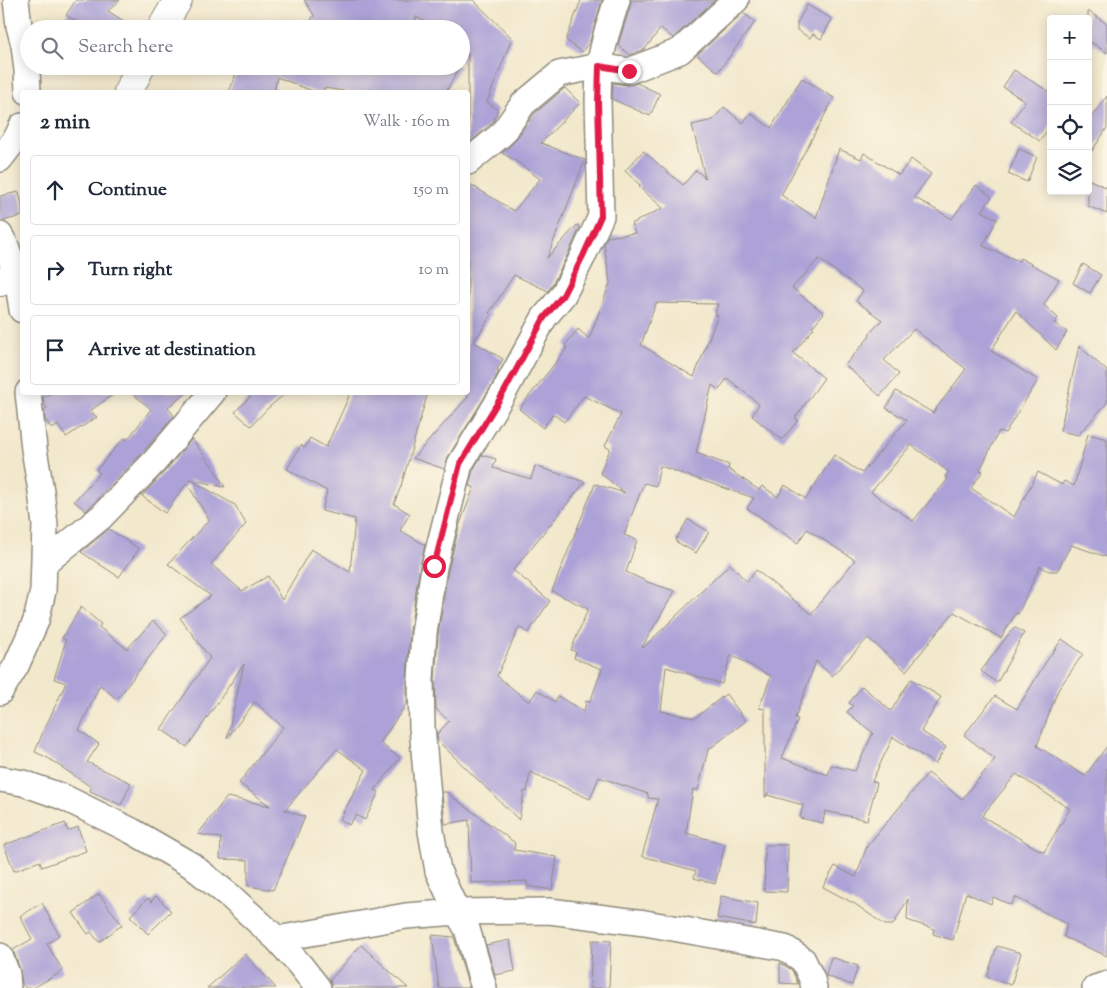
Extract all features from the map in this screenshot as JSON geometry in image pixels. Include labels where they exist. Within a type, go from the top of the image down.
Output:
[{"type":"street","points":[[16,0],[20,33]]},
{"type":"street","points":[[166,20],[178,0]]},
{"type":"street","points":[[484,988],[467,929],[456,912],[438,871],[431,831],[420,679],[424,633],[434,566],[460,464],[504,392],[544,318],[563,295],[601,216],[599,66],[617,0]]},
{"type":"street","points":[[470,160],[502,134],[523,104],[559,74],[599,66],[629,71],[680,51],[736,0]]},
{"type":"street","points":[[27,75],[28,90]]},
{"type":"street","points":[[129,90],[136,75]]},
{"type":"street","points":[[0,159],[20,130]]},
{"type":"street","points":[[0,235],[6,246],[20,302]]},
{"type":"street","points":[[0,692],[16,666],[36,621],[43,591],[45,525],[28,395]]},
{"type":"street","points":[[45,563],[101,516],[155,460],[210,395]]},
{"type":"street","points":[[0,779],[23,783],[63,798],[132,831],[190,866],[237,902],[277,939],[298,976],[318,988]]},
{"type":"street","points":[[277,939],[406,916],[456,912],[549,911],[645,923],[785,948],[804,960],[814,988]]},
{"type":"street","points":[[0,956],[8,974],[8,988]]},
{"type":"street","points":[[1095,988],[1107,984]]},
{"type":"building","points":[[76,0],[120,0],[108,11],[122,20],[74,20],[66,15]]},
{"type":"building","points":[[304,0],[473,0],[512,38],[487,102],[498,110],[493,122],[470,142],[470,90],[468,90],[468,75],[470,75],[470,20],[422,20],[416,17],[416,20],[311,20],[314,15]]},
{"type":"building","points":[[581,0],[602,0],[590,41],[582,52],[566,40]]},
{"type":"building","points":[[631,0],[715,0],[673,38],[661,28],[645,49],[630,55],[618,45]]},
{"type":"building","points":[[807,5],[832,19],[821,39],[813,34],[810,38],[797,30],[797,23]]},
{"type":"building","points":[[1088,11],[1107,24],[1107,53],[1092,43],[1092,15],[1088,15]]},
{"type":"building","points":[[743,13],[755,22],[718,72],[697,55]]},
{"type":"building","points":[[1014,70],[1047,91],[1047,131],[1040,141],[1011,122],[1025,101],[1003,87]]},
{"type":"building","points":[[236,75],[455,75],[447,90],[338,90],[324,88],[323,90],[310,90],[277,77],[274,90],[230,90]]},
{"type":"building","points":[[802,78],[834,98],[781,195],[816,218],[839,149],[861,159],[864,153],[899,175],[911,159],[931,174],[914,197],[952,219],[976,185],[992,197],[982,211],[997,219],[983,246],[1019,261],[1020,258],[1059,279],[1044,305],[1058,318],[1054,323],[1067,332],[1056,350],[1016,311],[991,351],[1038,380],[1005,433],[999,431],[980,470],[983,471],[971,488],[1014,517],[1038,472],[1062,485],[1064,481],[1074,486],[1088,434],[1107,439],[1107,557],[1071,545],[1057,571],[1049,571],[1040,566],[1018,614],[1016,613],[1001,638],[954,612],[906,671],[868,638],[832,676],[816,661],[795,718],[798,719],[782,758],[828,775],[831,765],[855,771],[873,733],[847,712],[853,706],[849,703],[862,686],[891,711],[911,679],[941,697],[921,731],[946,747],[935,764],[893,737],[872,781],[877,783],[867,820],[825,811],[823,823],[800,818],[803,805],[767,795],[768,792],[765,797],[765,709],[759,708],[771,676],[731,655],[722,684],[666,667],[661,711],[695,718],[726,694],[746,721],[708,750],[698,790],[693,789],[686,833],[725,844],[715,884],[694,878],[696,871],[642,856],[658,799],[648,798],[648,794],[599,777],[590,799],[530,772],[527,792],[524,791],[519,820],[438,741],[437,734],[449,721],[436,709],[435,679],[438,635],[448,570],[460,524],[474,487],[469,486],[473,470],[482,455],[496,459],[493,468],[531,479],[535,466],[585,482],[513,570],[550,601],[528,633],[519,627],[497,676],[529,702],[537,690],[555,702],[558,696],[584,712],[586,701],[590,702],[602,669],[574,658],[576,652],[571,650],[588,609],[552,591],[595,484],[625,493],[600,473],[610,449],[605,446],[621,414],[584,396],[564,422],[553,414],[543,428],[519,409],[567,348],[565,345],[578,329],[589,339],[610,283],[604,243],[607,237],[635,233],[631,224],[663,208],[639,187],[641,186],[625,171],[643,151],[683,185],[696,170],[705,178],[692,125],[713,120],[724,107],[743,123],[750,113],[771,128]],"holes":[[[819,259],[863,291],[856,301],[882,320],[845,365],[880,396],[899,374],[884,360],[914,329],[966,369],[933,413],[896,391],[886,408],[907,420],[862,473],[834,455],[806,499],[785,485],[778,497],[762,486],[759,490],[728,469],[729,465],[696,453],[712,385],[719,390],[727,378],[759,404],[752,416],[782,440],[798,420],[795,418],[824,378],[793,353],[824,313],[792,288]],[[656,303],[718,304],[715,314],[718,315],[694,377],[641,345]],[[911,445],[949,472],[945,477],[948,479],[913,521],[871,492]],[[660,466],[754,498],[747,508],[798,543],[807,529],[855,560],[811,614],[756,570],[747,582],[730,564],[643,648],[675,591],[650,583],[626,572],[637,540],[624,535],[644,483],[656,486]]]},
{"type":"building","points":[[613,83],[627,85],[637,83],[660,94],[650,116],[612,99]]},
{"type":"building","points":[[565,88],[580,103],[541,143],[585,160],[547,258],[577,225],[580,227],[548,291],[514,275],[489,313],[491,315],[474,342],[503,359],[492,385],[448,457],[444,469],[413,458],[470,395],[470,184],[514,211],[540,179],[502,153],[514,142],[534,114]]},
{"type":"building","points":[[1107,96],[1107,128],[1092,151],[1092,150],[1092,116]]},
{"type":"building","points":[[1019,149],[1037,157],[1027,182],[1008,174]]},
{"type":"building","points":[[1092,181],[1107,188],[1107,214],[1088,206],[1088,195],[1092,195]]},
{"type":"building","points":[[19,192],[20,217],[0,221],[0,196]]},
{"type":"building","points":[[1083,264],[1101,275],[1090,293],[1073,283]]},
{"type":"building","points":[[1079,346],[1107,371],[1107,403],[1078,435],[1060,431]]},
{"type":"building","points":[[48,395],[112,395],[90,411],[97,417],[66,437],[58,425],[52,429],[45,419],[44,411],[47,409],[43,398]]},
{"type":"building","points":[[135,395],[184,395],[168,407],[174,416],[144,451],[86,511],[74,501],[100,473],[96,470],[124,438],[127,440],[151,409]]},
{"type":"building","points":[[252,395],[283,395],[251,426],[235,412]]},
{"type":"building","points":[[350,395],[427,395],[394,504],[410,514],[400,530],[425,545],[410,631],[407,703],[380,743],[400,758],[375,790],[379,792],[365,820],[356,815],[349,825],[340,819],[366,770],[337,749],[285,810],[305,817],[273,890],[248,886],[248,860],[220,859],[221,838],[198,834],[227,797],[270,806],[239,783],[283,727],[255,702],[227,738],[244,664],[187,747],[161,729],[210,658],[180,618],[211,596],[168,564],[209,520],[187,483],[165,513],[142,496],[192,439],[225,487],[189,479],[235,505],[246,524],[211,564],[242,591],[268,576],[282,600],[311,549],[350,572],[355,519],[322,511],[327,491],[287,469],[301,445],[305,448],[310,438],[326,447]]},
{"type":"building","points":[[688,519],[709,532],[696,553],[675,541]]},
{"type":"building","points":[[109,529],[139,549],[119,577],[81,552]]},
{"type":"building","points":[[81,607],[101,624],[99,627],[127,649],[153,621],[167,634],[117,699],[100,685],[79,730],[99,744],[87,762],[131,783],[121,805],[90,791],[91,787],[48,758],[35,752],[66,683],[54,679],[66,640],[62,638]]},
{"type":"building","points":[[1014,627],[1024,633],[997,683],[981,671]]},
{"type":"building","points":[[1062,639],[1083,654],[1058,690],[1037,746],[1085,776],[1107,746],[1107,956],[1064,937],[1067,924],[1015,897],[1011,905],[993,897],[991,904],[966,893],[953,940],[933,934],[934,929],[907,920],[908,899],[893,925],[885,925],[855,904],[823,887],[835,866],[856,877],[867,846],[928,773],[962,799],[995,759],[964,735],[995,696],[1017,709]],"holes":[[[1016,774],[1070,809],[1044,852],[982,816]]]},
{"type":"building","points":[[442,792],[446,792],[515,843],[514,850],[557,857],[552,890],[527,886],[527,881],[471,883],[469,820],[445,824]]},
{"type":"building","points":[[65,823],[68,831],[78,827],[86,851],[42,867],[40,861],[14,871],[4,845]]},
{"type":"building","points":[[765,845],[788,845],[787,892],[764,891]]},
{"type":"building","points":[[99,894],[122,925],[99,942],[91,932],[88,934],[73,913]]},
{"type":"building","points":[[156,896],[171,911],[148,934],[130,916],[148,898],[151,902]]},
{"type":"building","points":[[721,896],[758,903],[756,925],[717,918]]},
{"type":"building","points":[[42,903],[59,935],[47,944],[63,971],[33,988],[25,988],[13,950],[32,939],[20,916]]},
{"type":"building","points":[[432,935],[454,937],[469,988],[439,988]]},
{"type":"building","points":[[510,940],[515,971],[495,975],[486,945]]},
{"type":"building","points":[[592,940],[611,941],[609,988],[590,988]]},
{"type":"building","points":[[361,945],[408,988],[332,988],[330,980]]},
{"type":"building","points":[[997,946],[1021,953],[1011,985],[987,977]]},
{"type":"building","points":[[245,954],[276,988],[207,988]]},
{"type":"building","points":[[831,957],[858,966],[852,985],[826,976]]},
{"type":"building","points":[[780,963],[792,970],[798,984],[780,983]]},
{"type":"route","points":[[434,566],[460,464],[504,392],[544,318],[563,295],[601,216],[599,66],[629,71]]}]
